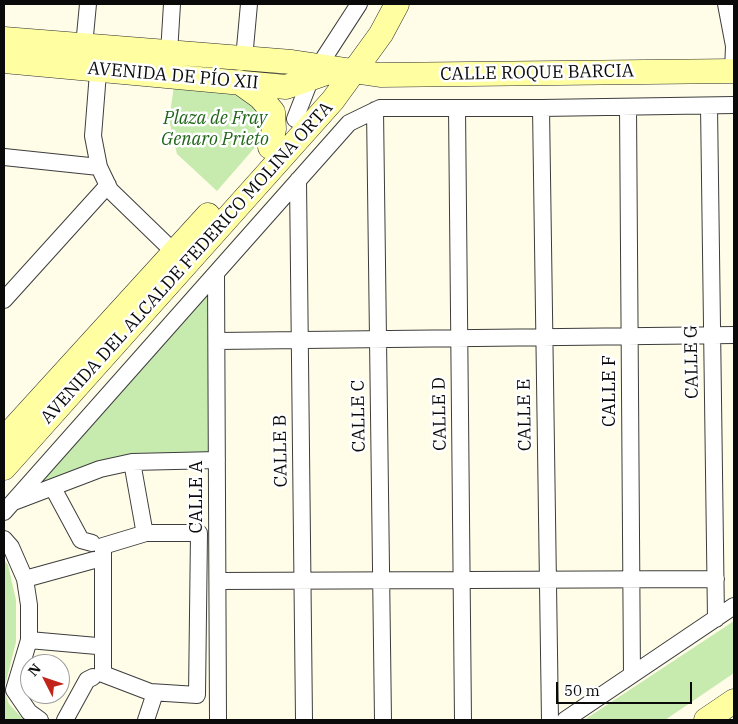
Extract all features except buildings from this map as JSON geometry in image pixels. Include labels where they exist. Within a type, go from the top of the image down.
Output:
[{"type":"main road","name":"AVENIDA DEL ALCALDE FEDERICO MOLINA ORTA","points":[[4,439],[295,119],[382,4]]},
{"type":"main road","name":"AVENIDA DEL ALCALDE FEDERICO MOLINA ORTA","points":[[4,468],[332,71],[381,34],[397,4]]},
{"type":"main road","name":"AVENIDA DE PÍO XII","points":[[4,39],[239,82],[286,87],[332,71]]},
{"type":"main road","name":"AVENIDA DE PÍO XII","points":[[4,61],[94,54],[168,52],[244,59],[332,71]]},
{"type":"main road","name":"CALLE ROQUE BARCIA","points":[[332,71],[380,74],[734,71]]},
{"type":"main road","points":[[239,82],[260,97],[273,112],[274,129],[270,147]]},
{"type":"main road","points":[[706,720],[734,701]]},
{"type":"street","points":[[88,4],[94,54],[93,136],[99,167],[108,185],[128,210],[174,252]]},
{"type":"street","points":[[168,52],[172,4]]},
{"type":"street","points":[[244,59],[249,4]]},
{"type":"street","points":[[332,71],[359,4]]},
{"type":"street","points":[[726,4],[734,46],[734,71]]},
{"type":"street","points":[[10,507],[20,492],[349,123],[380,108],[734,105]]},
{"type":"street","name":"CALLE G","points":[[709,106],[716,618]]},
{"type":"street","name":"CALLE F","points":[[628,107],[632,675]]},
{"type":"street","name":"CALLE D","points":[[457,108],[463,720]]},
{"type":"street","name":"CALLE E","points":[[541,108],[550,720]]},
{"type":"street","name":"CALLE C","points":[[375,110],[383,720]]},
{"type":"street","points":[[4,157],[99,167]]},
{"type":"street","name":"CALLE B","points":[[298,180],[304,720]]},
{"type":"street","points":[[4,300],[108,185]]},
{"type":"street","name":"CALLE A","points":[[216,273],[218,720]]},
{"type":"street","points":[[217,341],[734,335]]},
{"type":"street","points":[[10,507],[100,469],[132,462],[217,460]]},
{"type":"street","points":[[132,462],[144,529]]},
{"type":"street","points":[[53,488],[81,540],[92,543],[144,529],[200,525]]},
{"type":"street","points":[[146,533],[199,533],[199,699],[150,692],[103,674],[103,546],[146,533]]},
{"type":"street","points":[[4,539],[11,547],[25,579],[29,605],[29,640],[14,690],[29,712],[40,720]]},
{"type":"street","points":[[92,543],[98,604],[97,646],[93,677]]},
{"type":"street","points":[[25,579],[94,560]]},
{"type":"street","points":[[218,581],[716,579]]},
{"type":"street","points":[[565,720],[734,606]]},
{"type":"street","points":[[29,640],[97,646]]},
{"type":"street","points":[[66,720],[87,680],[93,677],[153,699],[199,699]]},
{"type":"street","points":[[146,720],[153,699]]},
{"type":"green space","name":"Plaza de Fray Genaro Prieto","points":[[174,86],[234,89],[260,110],[262,127],[257,145],[217,191],[177,154],[169,120]]},
{"type":"green space","points":[[211,287],[211,455],[38,488],[33,484]]},
{"type":"green space","points":[[4,560],[8,565],[16,600],[16,642],[4,690]]},
{"type":"green space","points":[[734,621],[734,673],[665,720],[584,720]]},
{"type":"green space","points":[[4,690],[9,704],[24,720],[4,720]]}]
